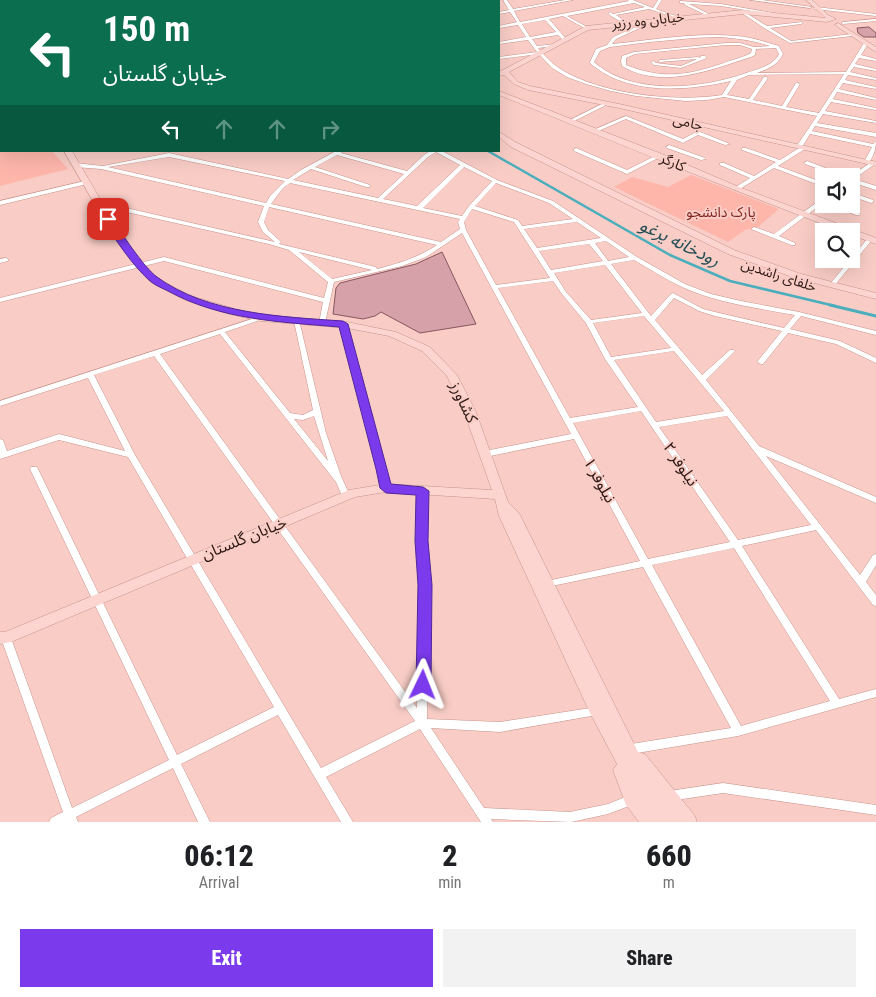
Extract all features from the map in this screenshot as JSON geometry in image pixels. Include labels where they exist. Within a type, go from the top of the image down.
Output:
[{"type":"main road","points":[[803,0],[876,50]]},
{"type":"main road","name":"خیابان وه رزیر","points":[[502,73],[586,28],[675,17],[743,12],[771,13],[802,20],[833,21]]},
{"type":"main road","name":"جامی","points":[[502,73],[516,83],[528,88],[801,147],[871,166]]},
{"type":"main road","name":"کارگر","points":[[501,95],[825,223]]},
{"type":"main road","points":[[500,135],[514,145],[731,252],[772,268],[876,296]]},
{"type":"main road","name":"خلفای راشدین","points":[[500,144],[713,251],[753,269],[790,281],[876,303]]},
{"type":"main road","name":"کشاورز","points":[[72,157],[85,183],[100,204],[116,234],[152,279],[188,298],[233,312],[261,318],[343,324],[392,334],[426,349],[452,375],[470,412],[505,516],[596,711],[614,733]]},
{"type":"main road","name":"کارگر","points":[[860,235],[873,240]]},
{"type":"main road","name":"خیابان گلستان","points":[[3,638],[353,493],[386,488],[501,500]]},
{"type":"main road","points":[[501,500],[513,513],[548,584],[614,733],[640,795],[649,822]]},
{"type":"main road","points":[[614,733],[631,749],[689,822]]},
{"type":"main road","points":[[640,795],[663,822]]},
{"type":"main road","points":[[640,795],[674,822]]},
{"type":"street","points":[[505,0],[539,53],[572,79],[595,86],[682,100],[711,100],[724,96],[783,108],[876,122]]},
{"type":"street","points":[[500,13],[570,0]]},
{"type":"street","points":[[654,9],[660,0]]},
{"type":"street","points":[[752,0],[812,5],[876,15]]},
{"type":"street","points":[[500,27],[565,16],[631,1],[675,17]]},
{"type":"street","points":[[679,1],[771,13]]},
{"type":"street","points":[[679,1],[706,14]]},
{"type":"street","points":[[692,8],[721,5]]},
{"type":"street","points":[[500,8],[512,11]]},
{"type":"street","points":[[612,15],[647,8]]},
{"type":"street","points":[[600,9],[625,23]]},
{"type":"street","points":[[743,12],[790,42],[852,35]]},
{"type":"street","points":[[565,16],[586,28]]},
{"type":"street","points":[[547,19],[565,40]]},
{"type":"street","points":[[608,46],[614,38],[654,20]]},
{"type":"street","points":[[765,27],[802,20]]},
{"type":"street","points":[[833,21],[876,20]]},
{"type":"street","points":[[500,43],[560,33]]},
{"type":"street","points":[[731,35],[749,37],[777,46],[782,54],[780,58],[763,69],[735,79],[706,86],[682,88],[655,86],[616,78],[598,70],[592,62],[598,50],[608,46],[731,35]]},
{"type":"street","points":[[754,48],[753,54],[749,56],[690,76],[671,77],[645,74],[624,66],[624,57],[634,53],[732,44],[754,48],[777,46]]},
{"type":"street","points":[[736,189],[801,147],[866,44]]},
{"type":"street","points":[[535,47],[554,45]]},
{"type":"street","points":[[500,58],[539,53]]},
{"type":"street","points":[[858,56],[876,60]]},
{"type":"street","points":[[681,67],[705,58],[653,62],[654,64],[681,67],[700,73]]},
{"type":"street","points":[[853,64],[876,66]]},
{"type":"street","points":[[853,64],[876,70]]},
{"type":"street","points":[[748,74],[847,73],[876,79]]},
{"type":"street","points":[[750,101],[766,78]]},
{"type":"street","points":[[724,96],[735,79]]},
{"type":"street","points":[[842,81],[876,88]]},
{"type":"street","points":[[783,108],[798,84]]},
{"type":"street","points":[[836,90],[876,99]]},
{"type":"street","points":[[830,100],[876,109]]},
{"type":"street","points":[[570,121],[608,104]]},
{"type":"street","points":[[594,131],[626,117],[682,140]]},
{"type":"street","points":[[814,124],[876,135]]},
{"type":"street","points":[[809,132],[875,144],[871,166],[860,173]]},
{"type":"street","points":[[576,150],[627,172],[657,156],[669,147],[698,133],[727,144]]},
{"type":"street","points":[[669,147],[703,159]]},
{"type":"street","points":[[744,149],[780,162]]},
{"type":"street","points":[[331,281],[291,249],[274,240],[265,231],[261,222],[267,204],[285,182],[339,152],[408,172]]},
{"type":"street","points":[[379,200],[408,172],[433,152]]},
{"type":"street","points":[[440,152],[495,181],[551,202],[635,258],[683,285],[709,295],[741,303],[798,314],[876,333]]},
{"type":"street","points":[[101,167],[169,155],[462,223]]},
{"type":"street","points":[[72,157],[101,167],[442,244]]},
{"type":"street","points":[[722,164],[755,178]]},
{"type":"street","points":[[807,164],[819,168]]},
{"type":"street","points":[[420,208],[463,165]]},
{"type":"street","points":[[773,166],[815,182]]},
{"type":"street","points":[[311,167],[368,186]]},
{"type":"street","points":[[331,281],[424,256],[442,244],[462,223],[471,207],[495,181]]},
{"type":"street","points":[[285,182],[420,208],[462,223]]},
{"type":"street","points":[[860,182],[876,188]]},
{"type":"street","points":[[0,203],[85,183]]},
{"type":"street","points":[[860,197],[871,201]]},
{"type":"street","points":[[100,204],[271,242],[291,249],[379,269]]},
{"type":"street","points":[[774,237],[815,206]]},
{"type":"street","points":[[471,207],[516,222],[520,228],[578,220]]},
{"type":"street","name":"نیلوفر ۱","points":[[462,223],[494,287],[738,730]]},
{"type":"street","name":"نیلوفر ۲","points":[[520,228],[564,293],[589,322],[610,359],[736,544],[837,704]]},
{"type":"street","points":[[754,229],[793,244]]},
{"type":"street","points":[[535,250],[608,239]]},
{"type":"street","points":[[832,285],[873,240]]},
{"type":"street","points":[[591,242],[729,413],[876,602]]},
{"type":"street","points":[[494,287],[635,258]]},
{"type":"street","points":[[0,300],[164,259],[327,301]]},
{"type":"street","points":[[322,323],[331,281]]},
{"type":"street","points":[[589,322],[649,316],[673,295],[717,316],[838,342],[876,361]]},
{"type":"street","points":[[761,362],[798,314]]},
{"type":"street","points":[[0,404],[261,318]]},
{"type":"street","points":[[297,321],[318,410],[338,480],[346,496]]},
{"type":"street","points":[[343,324],[386,488]]},
{"type":"street","points":[[221,331],[338,480]]},
{"type":"street","points":[[610,359],[676,349]]},
{"type":"street","points":[[702,379],[732,351]]},
{"type":"street","points":[[156,353],[422,723],[484,818],[570,817],[608,809],[640,795]]},
{"type":"street","points":[[90,375],[131,454],[347,822]]},
{"type":"street","points":[[568,421],[643,408]]},
{"type":"street","points":[[286,415],[304,418],[312,416],[318,410]]},
{"type":"street","points":[[655,425],[729,413]]},
{"type":"street","points":[[485,454],[576,436]]},
{"type":"street","points":[[0,442],[2,455],[59,437],[131,454]]},
{"type":"street","points":[[755,447],[876,500]]},
{"type":"street","points":[[34,469],[204,822]]},
{"type":"street","points":[[422,723],[425,585],[421,541],[423,491]]},
{"type":"street","points":[[548,584],[817,527]]},
{"type":"street","points":[[861,582],[876,557]]},
{"type":"street","points":[[3,638],[71,818]]},
{"type":"street","points":[[631,749],[738,730],[876,693]]},
{"type":"street","points":[[55,822],[71,818],[175,762],[280,709]]},
{"type":"street","points":[[319,775],[422,723],[500,726],[596,711]]},
{"type":"street","points":[[667,796],[723,788],[876,810]]},
{"type":"green space","points":[[0,152],[53,152],[68,169],[0,186]]},
{"type":"green space","name":"پارک دانشجو","points":[[691,175],[779,209],[758,227],[745,230],[728,242],[614,187],[632,177],[668,187]]},
{"type":"building","points":[[869,27],[876,33],[876,37],[864,37],[858,33],[857,28]]},
{"type":"building","points":[[442,252],[476,324],[420,333],[381,312],[375,316],[363,319],[333,314],[336,288],[340,283],[416,264]]},
{"type":"waterway","name":"رودخانه یرغو","points":[[490,152],[670,255],[730,281],[835,306]]},
{"type":"waterway","name":"رودخانه یرغو","points":[[830,305],[876,316]]},
{"type":"route","points":[[108,219],[116,234],[152,279],[188,298],[233,312],[261,318],[343,324],[386,488],[423,491],[421,541],[425,585],[425,647],[423,685]]}]
